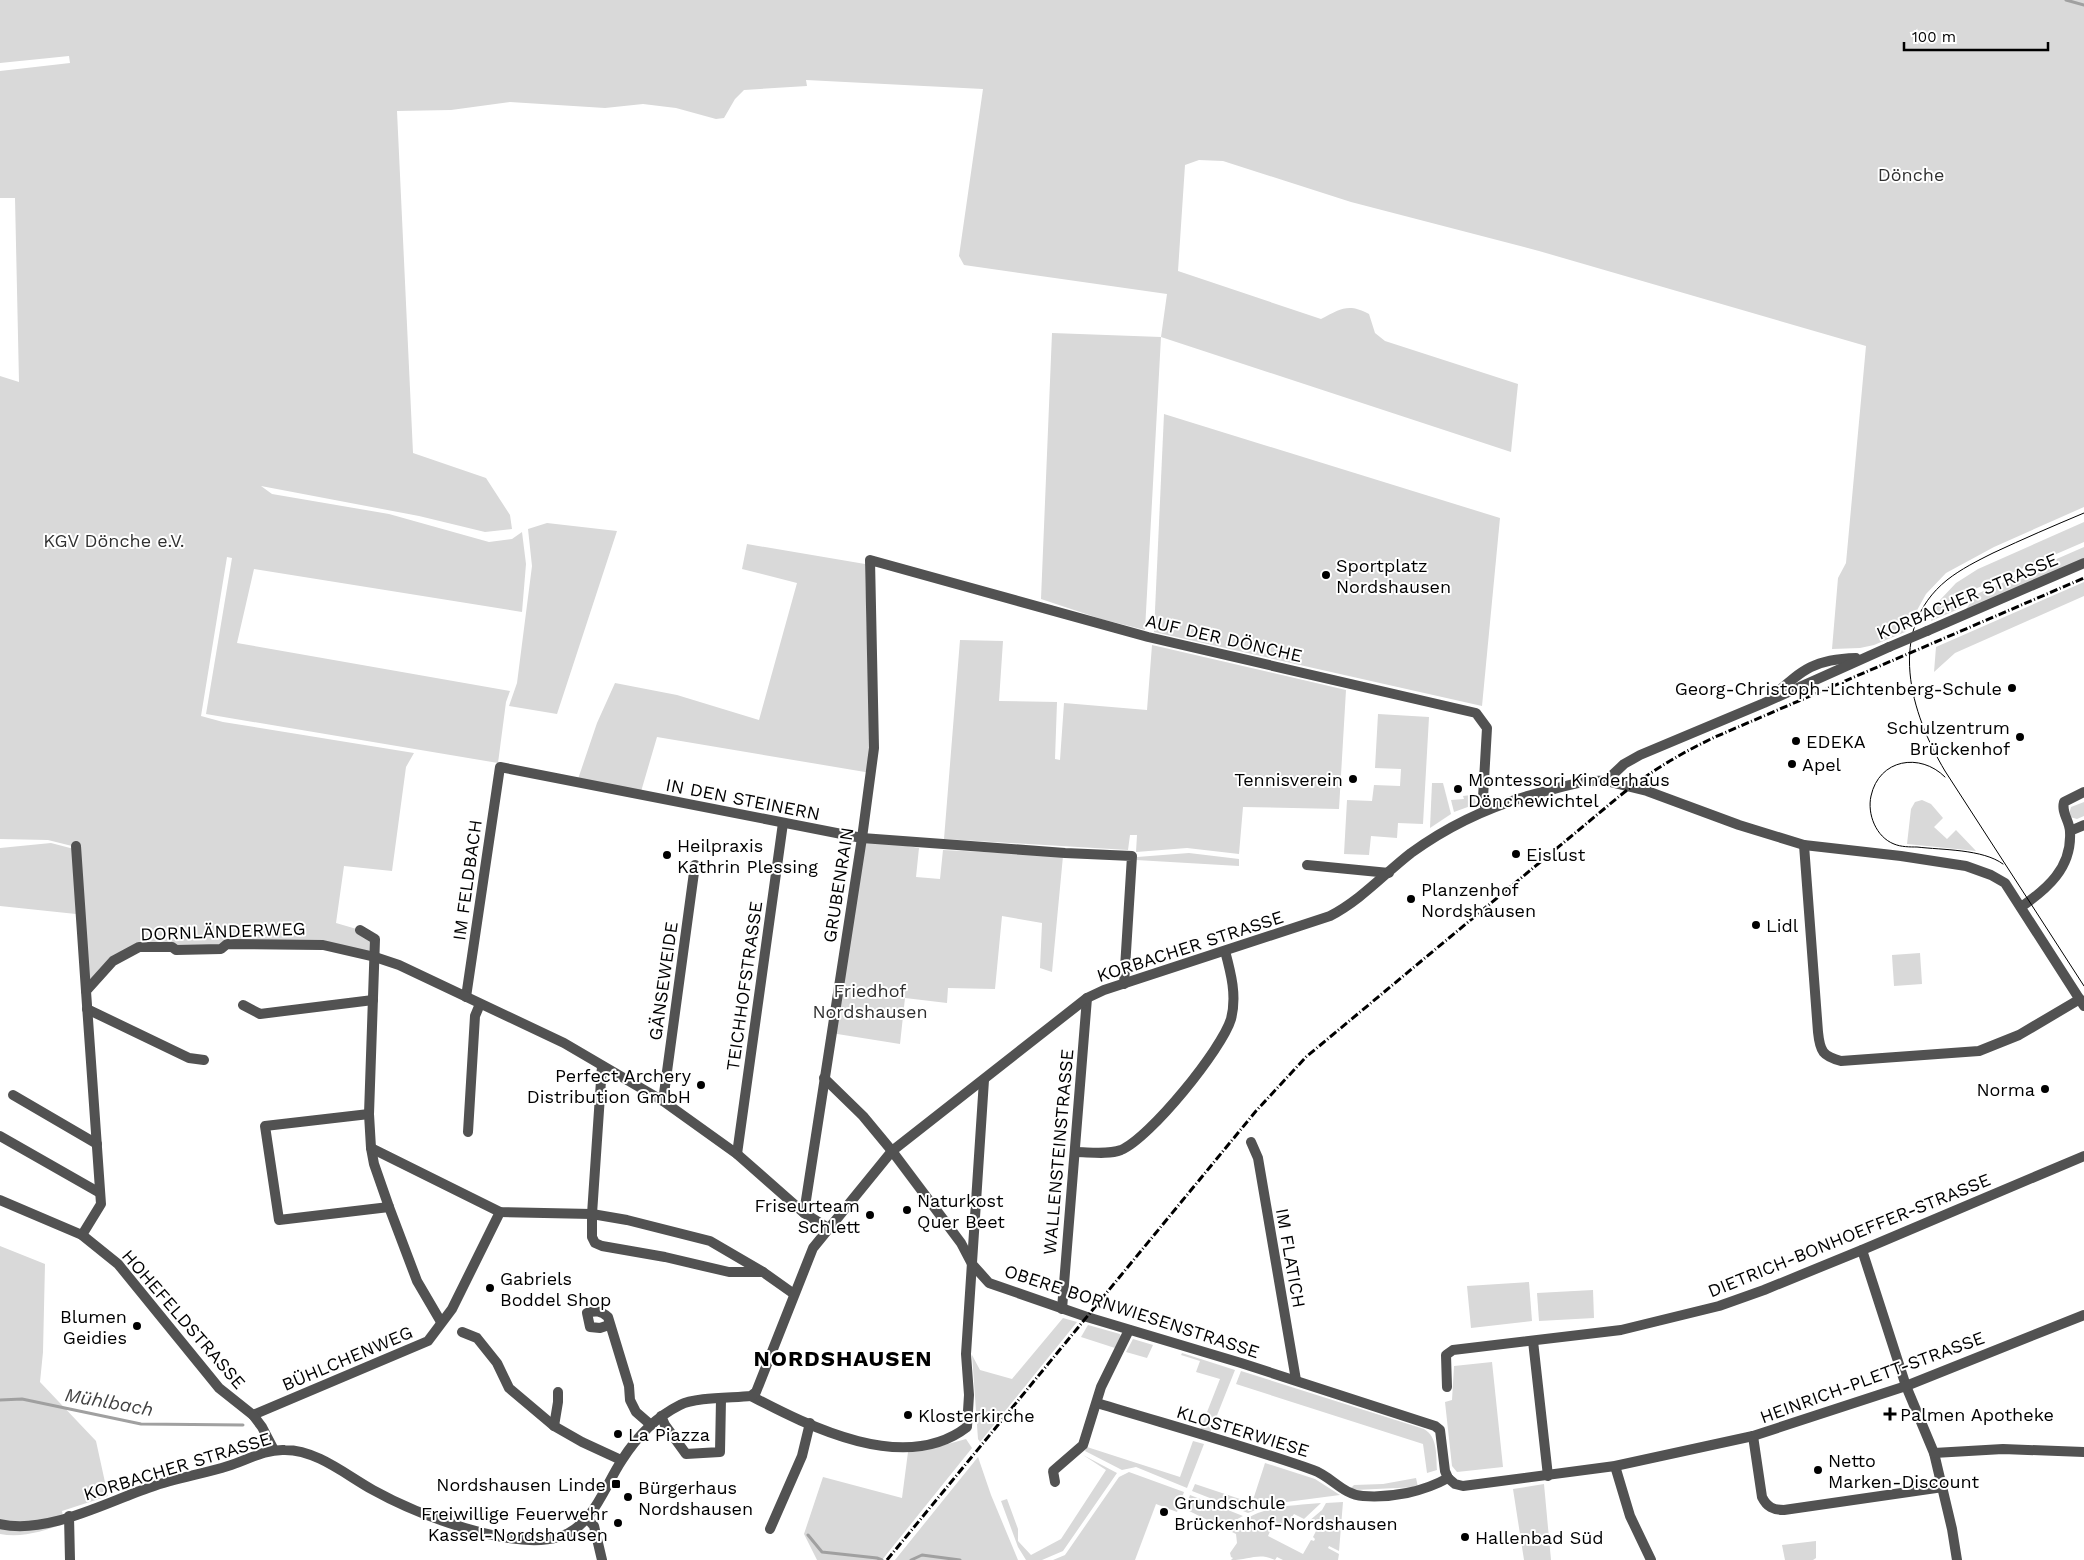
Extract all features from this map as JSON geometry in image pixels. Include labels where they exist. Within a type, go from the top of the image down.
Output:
[{"type":"street","name":"AUF DER DÖNCHE","points":[[870,560],[1148,637],[1476,713],[1487,728],[1483,798],[1486,810]]},
{"type":"street","name":"GRUBENRAIN","points":[[804,1213],[862,838],[874,748],[870,560]]},
{"type":"street","name":"KORBACHER STRASSE","points":[[0,1524],[13,1527],[37,1525],[69,1516],[152,1486],[210,1472],[274,1450],[298,1451],[317,1458],[375,1491],[433,1517],[498,1536],[528,1541],[553,1539],[562,1536],[576,1528],[587,1518],[597,1505],[621,1460],[661,1416],[681,1404],[704,1399],[751,1396],[756,1392],[813,1248],[892,1151],[1087,998],[1330,916],[1346,908],[1410,854],[1439,834],[1486,810],[1532,795],[1591,780],[1606,781],[1624,764],[1640,755],[1764,703],[1800,671],[1838,659],[1864,658],[2084,563]]},
{"type":"street","name":"IN DEN STEINERN","points":[[500,767],[862,838],[1132,856],[1124,984]]},
{"type":"street","name":"IM FELDBACH","points":[[466,997],[500,767]]},
{"type":"street","points":[[1606,781],[1639,788],[1739,825],[1804,845],[1901,856],[1966,866],[1991,874],[2005,883],[2082,1002],[2019,1035],[1980,1051],[1841,1062],[1827,1057],[1821,1050],[1818,1032],[1804,845]]},
{"type":"street","points":[[2021,907],[2048,887],[2058,874],[2066,857],[2070,831],[2063,811],[2064,802],[2084,792]]},
{"type":"street","name":"TEICHHOFSTRASSE","points":[[737,1154],[783,823]]},
{"type":"street","points":[[2070,831],[2084,825]]},
{"type":"street","points":[[76,846],[101,1204],[82,1235]]},
{"type":"street","name":"GÄNSEWEIDE","points":[[663,1101],[695,865]]},
{"type":"street","points":[[1307,865],[1389,873]]},
{"type":"street","points":[[360,930],[375,939],[368,1114],[374,1164],[417,1281],[441,1322]]},
{"type":"street","name":"DORNLÄNDERWEG","points":[[86,991],[113,961],[139,947],[172,947],[176,950],[221,949],[227,944],[323,945],[375,956]]},
{"type":"street","points":[[1075,1152],[1121,1150],[1145,1134],[1176,1100],[1210,1056],[1230,1020],[1234,999],[1231,974],[1225,951]]},
{"type":"street","points":[[375,956],[400,965],[564,1044],[663,1101],[737,1154],[804,1213],[828,1228]]},
{"type":"street","name":"WALLENSTEINSTRASSE","points":[[1062,1309],[1087,998]]},
{"type":"street","points":[[243,1005],[260,1014],[373,1000]]},
{"type":"street","points":[[468,1132],[475,1016],[480,1004]]},
{"type":"street","points":[[87,1009],[189,1058],[204,1060]]},
{"type":"street","points":[[602,1066],[592,1214],[592,1237],[595,1243],[729,1272],[763,1272]]},
{"type":"street","name":"OBERE BORNWIESENSTRASSE","points":[[824,1078],[863,1116],[892,1151],[961,1243],[972,1264],[989,1283],[1062,1309],[1296,1380],[1435,1426],[1440,1430],[1445,1471],[1448,1478]]},
{"type":"street","points":[[751,1396],[847,1439],[904,1448],[917,1447],[956,1436],[967,1427],[969,1395],[966,1354],[984,1080]]},
{"type":"street","points":[[12,1095],[97,1144]]},
{"type":"street","points":[[368,1114],[265,1126],[279,1220],[389,1207]]},
{"type":"street","points":[[0,1136],[100,1193]]},
{"type":"street","name":"IM FLATICH","points":[[1251,1142],[1258,1158],[1296,1380]]},
{"type":"street","points":[[371,1148],[500,1212],[592,1214],[627,1220],[710,1241],[763,1272],[794,1294]]},
{"type":"street","name":"DIETRICH-BONHOEFFER-STRASSE","points":[[1447,1387],[1446,1355],[1453,1350],[1621,1330],[1719,1306],[1764,1290],[1862,1250],[2084,1156]]},
{"type":"street","name":"HOHEFELDSTRASSE","points":[[0,1200],[82,1235],[118,1264],[219,1388],[253,1416],[262,1427],[274,1450]]},
{"type":"street","name":"BÜHLCHENWEG","points":[[253,1416],[428,1341],[452,1309],[500,1212]]},
{"type":"street","points":[[1862,1250],[1906,1386],[1934,1453],[1943,1487],[1957,1560]]},
{"type":"street","name":"HEINRICH-PLETT-STRASSE","points":[[1448,1478],[1455,1484],[1462,1486],[1548,1476],[1615,1466],[1753,1436],[1906,1386],[2084,1315]]},
{"type":"street","points":[[609,1325],[629,1386],[630,1400],[636,1412],[651,1425]]},
{"type":"street","points":[[1055,1482],[1053,1471],[1083,1446],[1101,1386],[1129,1330]]},
{"type":"street","points":[[462,1332],[477,1338],[497,1363],[508,1388],[554,1426],[582,1442],[621,1460]]},
{"type":"street","points":[[1533,1341],[1548,1476]]},
{"type":"street","points":[[554,1426],[558,1392]]},
{"type":"street","points":[[661,1416],[665,1425],[686,1454],[720,1452],[721,1399]]},
{"type":"street","name":"KLOSTERWIESE","points":[[1097,1403],[1316,1470],[1348,1492],[1362,1496],[1376,1496],[1429,1488],[1448,1478]]},
{"type":"street","points":[[770,1529],[802,1456],[810,1423]]},
{"type":"street","points":[[1753,1436],[1762,1497],[1765,1504],[1775,1510],[1943,1487]]},
{"type":"street","points":[[1934,1453],[2003,1449],[2084,1452]]},
{"type":"street","points":[[1615,1466],[1630,1516],[1651,1560]]},
{"type":"street","points":[[69,1516],[70,1560]]},
{"type":"street","points":[[587,1518],[594,1526],[602,1560]]},
{"type":"green space","points":[[0,0],[2084,0],[2084,507],[1994,547],[1946,573],[1926,594],[1905,632],[1874,645],[1860,648],[1832,649],[1838,578],[1846,563],[1866,346],[1539,251],[1351,202],[1223,161],[1199,160],[1185,165],[1178,271],[1321,319],[1334,312],[1350,308],[1362,311],[1369,314],[1375,333],[1385,341],[1518,384],[1511,452],[1161,337],[1167,294],[964,265],[959,256],[983,89],[806,80],[807,86],[744,90],[735,99],[724,118],[716,119],[676,108],[643,104],[605,108],[510,102],[451,110],[397,111],[413,453],[486,478],[510,515],[512,529],[485,532],[419,516],[261,486],[272,494],[389,514],[489,542],[512,539],[522,532],[526,564],[522,612],[254,569],[237,643],[510,691],[506,702],[498,763],[206,714],[232,558],[227,557],[201,716],[223,722],[414,753],[406,767],[392,871],[344,866],[336,923],[360,930],[375,939],[375,957],[323,945],[227,944],[221,949],[139,947],[113,961],[86,991],[76,847],[48,840],[0,839],[0,376],[19,382],[15,198],[0,198],[0,71],[70,63],[69,56],[0,63]]},
{"type":"green space","points":[[1052,333],[1161,337],[1145,630],[1101,619],[1041,599]]},
{"type":"green space","name":"Sportplatz Nordshausen","points":[[1164,414],[1500,518],[1482,706],[1154,632]]},
{"type":"green space","points":[[2084,522],[2084,542],[1975,589],[1969,594],[1961,608],[1931,621],[1934,609],[1956,583],[1978,569]]},
{"type":"green space","points":[[547,523],[617,531],[557,714],[509,706],[517,683],[532,566],[528,529]]},
{"type":"green space","points":[[747,544],[865,564],[871,773],[657,737],[640,795],[577,782],[597,723],[615,683],[677,695],[759,720],[797,583],[742,569]]},
{"type":"green space","points":[[2084,547],[2084,560],[1964,612],[1979,593]]},
{"type":"green space","points":[[2084,582],[2084,596],[1955,653],[1934,672],[1936,647]]},
{"type":"green space","points":[[960,640],[1003,641],[999,701],[1057,702],[1055,759],[1060,760],[1064,703],[1147,710],[1152,645],[1346,690],[1339,809],[1243,807],[1239,854],[1187,848],[1136,852],[1137,835],[1130,835],[1128,850],[944,839]]},
{"type":"green space","points":[[1378,714],[1429,717],[1423,824],[1398,823],[1397,838],[1371,836],[1369,855],[1344,854],[1347,800],[1372,801],[1374,785],[1400,786],[1401,769],[1375,768]]},
{"type":"green space","points":[[1432,783],[1443,783],[1451,814],[1430,828]]},
{"type":"green space","points":[[1471,795],[1475,799],[1476,804],[1454,812],[1451,800],[1464,799],[1463,796]]},
{"type":"green space","points":[[1922,800],[1931,804],[1943,818],[1934,827],[1947,839],[1956,830],[1976,851],[1907,844],[1911,809],[1915,802]]},
{"type":"green space","points":[[2084,802],[2084,816],[2077,819],[2070,817],[2071,807]]},
{"type":"green space","name":"Friedhof Nordshausen","points":[[862,838],[919,848],[916,877],[940,879],[943,850],[1063,856],[1052,972],[1040,968],[1042,923],[1002,916],[995,989],[948,988],[947,1003],[905,998],[900,1044],[831,1033]]},
{"type":"green space","points":[[51,843],[74,849],[76,914],[0,906],[0,848]]},
{"type":"green space","points":[[1189,853],[1239,859],[1239,866],[1136,860],[1137,857]]},
{"type":"green space","points":[[1920,953],[1922,984],[1894,986],[1892,955]]},
{"type":"green space","points":[[0,1246],[45,1264],[43,1352],[40,1382],[96,1441],[108,1496],[62,1511],[64,1524],[41,1531],[17,1535],[0,1534]]},
{"type":"green space","points":[[1529,1282],[1532,1321],[1471,1328],[1467,1286]]},
{"type":"green space","points":[[1593,1290],[1594,1318],[1539,1321],[1537,1293]]},
{"type":"green space","points":[[1063,1318],[1077,1322],[980,1442],[978,1439],[972,1355],[980,1370],[1012,1379]]},
{"type":"green space","points":[[1088,1325],[1120,1334],[1121,1337],[1115,1348],[1081,1337]]},
{"type":"green space","points":[[1133,1339],[1153,1345],[1147,1358],[1126,1352]]},
{"type":"green space","points":[[1182,1353],[1235,1370],[1210,1433],[1200,1430],[1220,1379],[1196,1372],[1200,1361],[1181,1355]]},
{"type":"green space","points":[[1492,1362],[1503,1467],[1457,1472],[1452,1466],[1445,1402],[1452,1400],[1454,1366]]},
{"type":"green space","points":[[1241,1371],[1424,1429],[1429,1432],[1434,1442],[1437,1470],[1427,1473],[1423,1444],[1236,1384]]},
{"type":"green space","points":[[966,1439],[972,1448],[882,1560],[817,1560],[804,1534],[823,1477],[902,1498],[908,1452]]},
{"type":"green space","points":[[1193,1441],[1204,1444],[1187,1488],[1136,1467],[1122,1470],[1085,1451],[1087,1447],[1180,1477]]},
{"type":"green space","points":[[1083,1455],[1117,1473],[1063,1551],[1042,1560],[1026,1560],[1018,1547],[1001,1501],[1007,1499],[1018,1529],[1018,1541],[1031,1555],[1061,1539],[1106,1470]]},
{"type":"green space","points":[[978,1457],[991,1495],[1018,1560],[895,1560]]},
{"type":"green space","points":[[1265,1463],[1315,1479],[1340,1495],[1271,1504],[1248,1513],[1192,1491],[1195,1484],[1252,1503]]},
{"type":"green space","points":[[1129,1472],[1184,1492],[1177,1512],[1156,1504],[1135,1560],[1053,1560],[1065,1555],[1119,1477]]},
{"type":"green space","points":[[1416,1478],[1418,1487],[1355,1490],[1351,1488],[1354,1485],[1383,1484]]},
{"type":"green space","points":[[1544,1484],[1551,1560],[1524,1560],[1513,1489]]},
{"type":"green space","points":[[1190,1495],[1243,1516],[1232,1522],[1226,1529],[1185,1509]]},
{"type":"green space","points":[[1343,1502],[1339,1551],[1329,1546],[1328,1548],[1339,1554],[1338,1560],[1283,1560],[1277,1557],[1275,1560],[1259,1556],[1231,1560],[1233,1558],[1230,1553],[1237,1543],[1236,1534],[1232,1532],[1250,1516],[1273,1508],[1321,1503],[1304,1519],[1294,1514],[1285,1526],[1268,1519],[1265,1525],[1271,1529],[1268,1536],[1303,1554],[1311,1540],[1314,1541],[1313,1537],[1318,1527],[1309,1521],[1322,1510],[1326,1503]]},
{"type":"green space","points":[[1816,1541],[1816,1558],[1813,1560],[1785,1560],[1782,1545]]},
{"type":"waterway","points":[[2066,0],[2084,5]]},
{"type":"waterway","name":"Mühlbach","points":[[0,1400],[22,1399],[141,1424],[243,1425]]},
{"type":"waterway","name":"Mühlbach","points":[[808,1535],[822,1552],[882,1560]]},
{"type":"waterway","name":"Mühlbach","points":[[911,1560],[922,1555],[960,1560]]},
{"type":"tram line","points":[[2084,513],[1993,553],[1947,580],[1928,600],[1916,623],[1910,647],[1910,673],[1914,699],[1922,724],[1933,748],[1945,771],[2084,986]]},
{"type":"tram line","points":[[1945,777],[1935,769],[1924,764],[1913,762],[1891,767],[1882,774],[1875,784],[1871,796],[1870,810],[1874,824],[1882,836],[1897,845],[1974,853],[1985,855],[2003,864]]},
{"type":"railway","points":[[887,1560],[1256,1111],[1306,1057],[1616,799],[1663,765],[1715,737],[2084,578]]},
{"type":"place","name":"Sportplatz Nordshausen","points":[[1326,575]]},
{"type":"place","name":"Georg-Christoph-Lichtenberg-Schule","points":[[2012,688]]},
{"type":"place","name":"Schulzentrum Brückenhof","points":[[2020,737]]},
{"type":"place","name":"EDEKA","points":[[1796,741]]},
{"type":"place","name":"Apel","points":[[1792,764]]},
{"type":"place","name":"Tennisverein","points":[[1353,779]]},
{"type":"place","name":"Montessori Kinderhaus Dönchewichtel","points":[[1458,789]]},
{"type":"place","name":"Eislust","points":[[1516,854]]},
{"type":"place","name":"Heilpraxis Kathrin Plessing","points":[[667,855]]},
{"type":"place","name":"Planzenhof Nordshausen","points":[[1411,899]]},
{"type":"place","name":"Lidl","points":[[1756,925]]},
{"type":"place","name":"Perfect Archery Distribution GmbH","points":[[701,1085]]},
{"type":"place","name":"Norma","points":[[2045,1089]]},
{"type":"place","name":"Naturkost Quer Beet","points":[[907,1210]]},
{"type":"place","name":"Friseurteam Schlett","points":[[870,1215]]},
{"type":"place","name":"Gabriels Boddel Shop","points":[[490,1288]]},
{"type":"place","name":"Blumen Geidies","points":[[137,1326]]},
{"type":"place","name":"Palmen Apotheke","points":[[1890,1414]]},
{"type":"place","name":"Klosterkirche","points":[[908,1415]]},
{"type":"place","name":"La Piazza","points":[[618,1434]]},
{"type":"place","name":"Netto Marken-Discount","points":[[1818,1470]]},
{"type":"place","name":"Nordshausen Linde","points":[[616,1484]]},
{"type":"place","name":"Bürgerhaus Nordshausen","points":[[628,1497]]},
{"type":"place","name":"Grundschule Brückenhof-Nordshausen","points":[[1164,1512]]},
{"type":"place","name":"Freiwillige Feuerwehr Kassel-Nordshausen","points":[[618,1523]]},
{"type":"place","name":"Hallenbad Süd","points":[[1465,1537]]},
{"type":"district","name":"NORDSHAUSEN","points":[[843,1358]]},
{"type":"park label","name":"Dönche","points":[[1911,174]]},
{"type":"park label","name":"KGV Dönche e.V.","points":[[114,540]]}]
